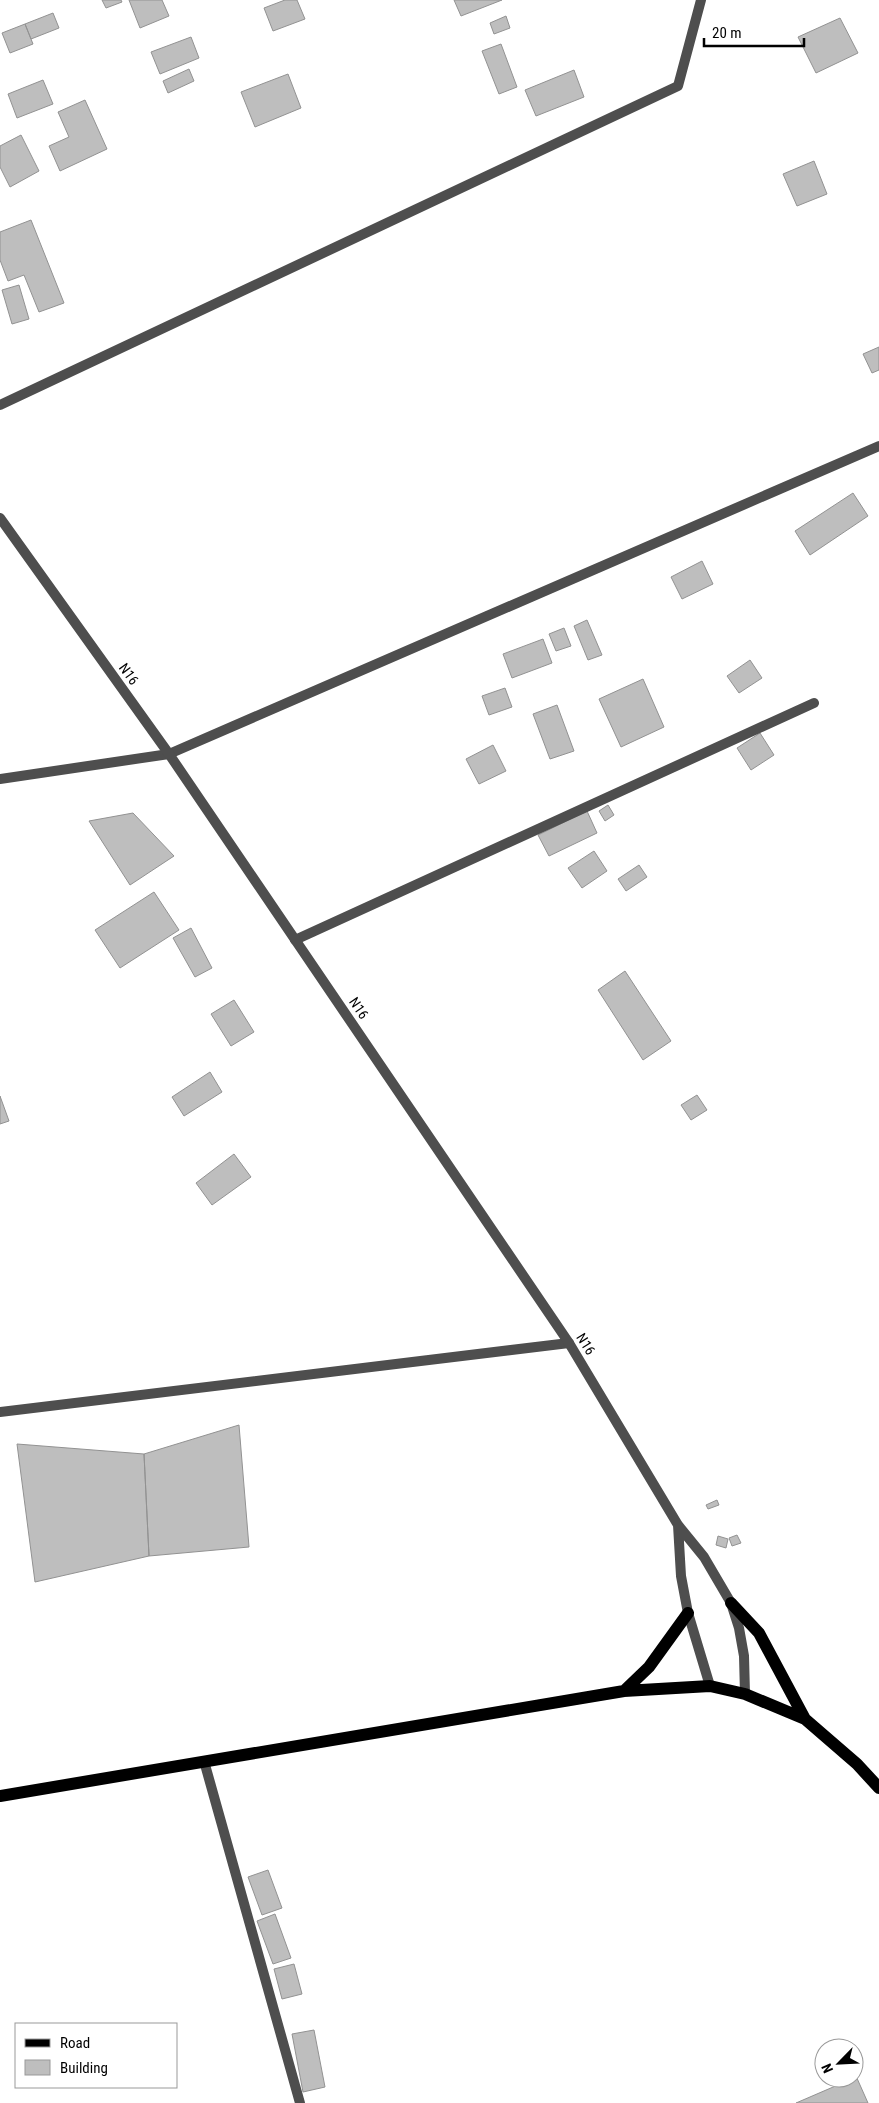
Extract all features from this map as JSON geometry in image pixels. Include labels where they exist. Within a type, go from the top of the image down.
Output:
[{"type":"main road","points":[[732,1603],[759,1633],[805,1719]]},
{"type":"main road","points":[[624,1691],[649,1667],[688,1613]]},
{"type":"main road","points":[[0,1796],[624,1691],[710,1686],[745,1694],[805,1719],[857,1764],[879,1788]]},
{"type":"street","points":[[0,405],[678,86],[701,0]]},
{"type":"street","points":[[0,779],[169,754],[879,446]]},
{"type":"street","name":"N16","points":[[0,518],[169,754],[569,1343],[678,1525],[704,1557],[732,1603],[744,1656],[745,1694]]},
{"type":"street","points":[[296,940],[814,703]]},
{"type":"street","points":[[0,1412],[569,1343]]},
{"type":"street","points":[[678,1525],[681,1576],[688,1613],[710,1686]]},
{"type":"street","points":[[204,1762],[300,2103]]},
{"type":"building","points":[[102,0],[121,0],[122,2],[106,8]]},
{"type":"building","points":[[129,0],[162,0],[169,16],[140,28]]},
{"type":"building","points":[[285,0],[297,0],[305,19],[273,31],[264,8]]},
{"type":"building","points":[[454,0],[502,0],[461,16]]},
{"type":"building","points":[[53,13],[59,28],[31,39],[25,24]]},
{"type":"building","points":[[506,16],[510,28],[494,34],[490,23]]},
{"type":"building","points":[[840,18],[858,53],[816,73],[798,37]]},
{"type":"building","points":[[25,24],[33,44],[10,53],[2,33]]},
{"type":"building","points":[[191,37],[199,58],[160,74],[151,52]]},
{"type":"building","points":[[501,44],[517,87],[499,94],[482,51]]},
{"type":"building","points":[[189,69],[194,81],[168,93],[163,81]]},
{"type":"building","points":[[574,70],[584,97],[536,116],[525,90]]},
{"type":"building","points":[[288,74],[301,108],[255,127],[241,92]]},
{"type":"building","points":[[43,80],[53,104],[17,118],[8,94]]},
{"type":"building","points":[[85,100],[107,149],[60,171],[49,146],[69,137],[58,112]]},
{"type":"building","points":[[21,135],[39,171],[10,187],[0,167],[0,146]]},
{"type":"building","points":[[814,161],[827,194],[797,206],[783,174]]},
{"type":"building","points":[[31,220],[64,303],[39,312],[24,275],[8,281],[0,260],[0,232]]},
{"type":"building","points":[[19,285],[29,319],[12,324],[2,290]]},
{"type":"building","points":[[879,347],[879,370],[872,373],[863,354]]},
{"type":"building","points":[[853,493],[868,516],[810,555],[795,531]]},
{"type":"building","points":[[702,561],[713,584],[682,599],[671,577]]},
{"type":"building","points":[[587,620],[602,655],[588,660],[574,626]]},
{"type":"building","points":[[564,628],[571,646],[556,651],[549,634]]},
{"type":"building","points":[[543,639],[552,663],[512,678],[503,654]]},
{"type":"building","points":[[750,660],[762,678],[739,693],[727,676]]},
{"type":"building","points":[[643,679],[664,727],[621,747],[599,699]]},
{"type":"building","points":[[505,688],[512,707],[489,715],[482,696]]},
{"type":"building","points":[[557,705],[574,751],[550,759],[533,714]]},
{"type":"building","points":[[760,733],[774,755],[751,770],[737,748]]},
{"type":"building","points":[[493,745],[506,771],[479,784],[466,759]]},
{"type":"building","points":[[608,805],[614,815],[605,821],[599,811]]},
{"type":"building","points":[[587,811],[597,833],[549,856],[538,835]]},
{"type":"building","points":[[133,813],[174,856],[130,885],[89,821]]},
{"type":"building","points":[[594,851],[607,871],[582,888],[568,868]]},
{"type":"building","points":[[639,865],[647,877],[626,891],[618,879]]},
{"type":"building","points":[[154,892],[179,930],[120,968],[95,930]]},
{"type":"building","points":[[191,928],[212,968],[195,977],[173,938]]},
{"type":"building","points":[[625,971],[671,1041],[643,1060],[598,990]]},
{"type":"building","points":[[234,1000],[254,1032],[231,1046],[211,1014]]},
{"type":"building","points":[[210,1072],[222,1092],[184,1116],[172,1097]]},
{"type":"building","points":[[697,1095],[707,1110],[691,1120],[681,1105]]},
{"type":"building","points":[[0,1096],[9,1121],[0,1124]]},
{"type":"building","points":[[234,1154],[251,1177],[212,1205],[196,1183]]},
{"type":"building","points":[[239,1425],[249,1547],[149,1556],[144,1454]]},
{"type":"building","points":[[17,1444],[144,1454],[149,1556],[35,1582]]},
{"type":"building","points":[[717,1500],[719,1505],[708,1509],[706,1505]]},
{"type":"building","points":[[737,1535],[741,1543],[732,1546],[729,1538]]},
{"type":"building","points":[[718,1536],[728,1539],[726,1548],[716,1545]]},
{"type":"building","points":[[268,1870],[282,1908],[262,1915],[248,1877]]},
{"type":"building","points":[[275,1914],[291,1958],[273,1964],[257,1921]]},
{"type":"building","points":[[294,1964],[302,1994],[282,1999],[274,1969]]},
{"type":"building","points":[[314,2030],[325,2087],[303,2092],[292,2034]]},
{"type":"building","points":[[831,2088],[861,2088],[868,2103],[796,2103]]}]
